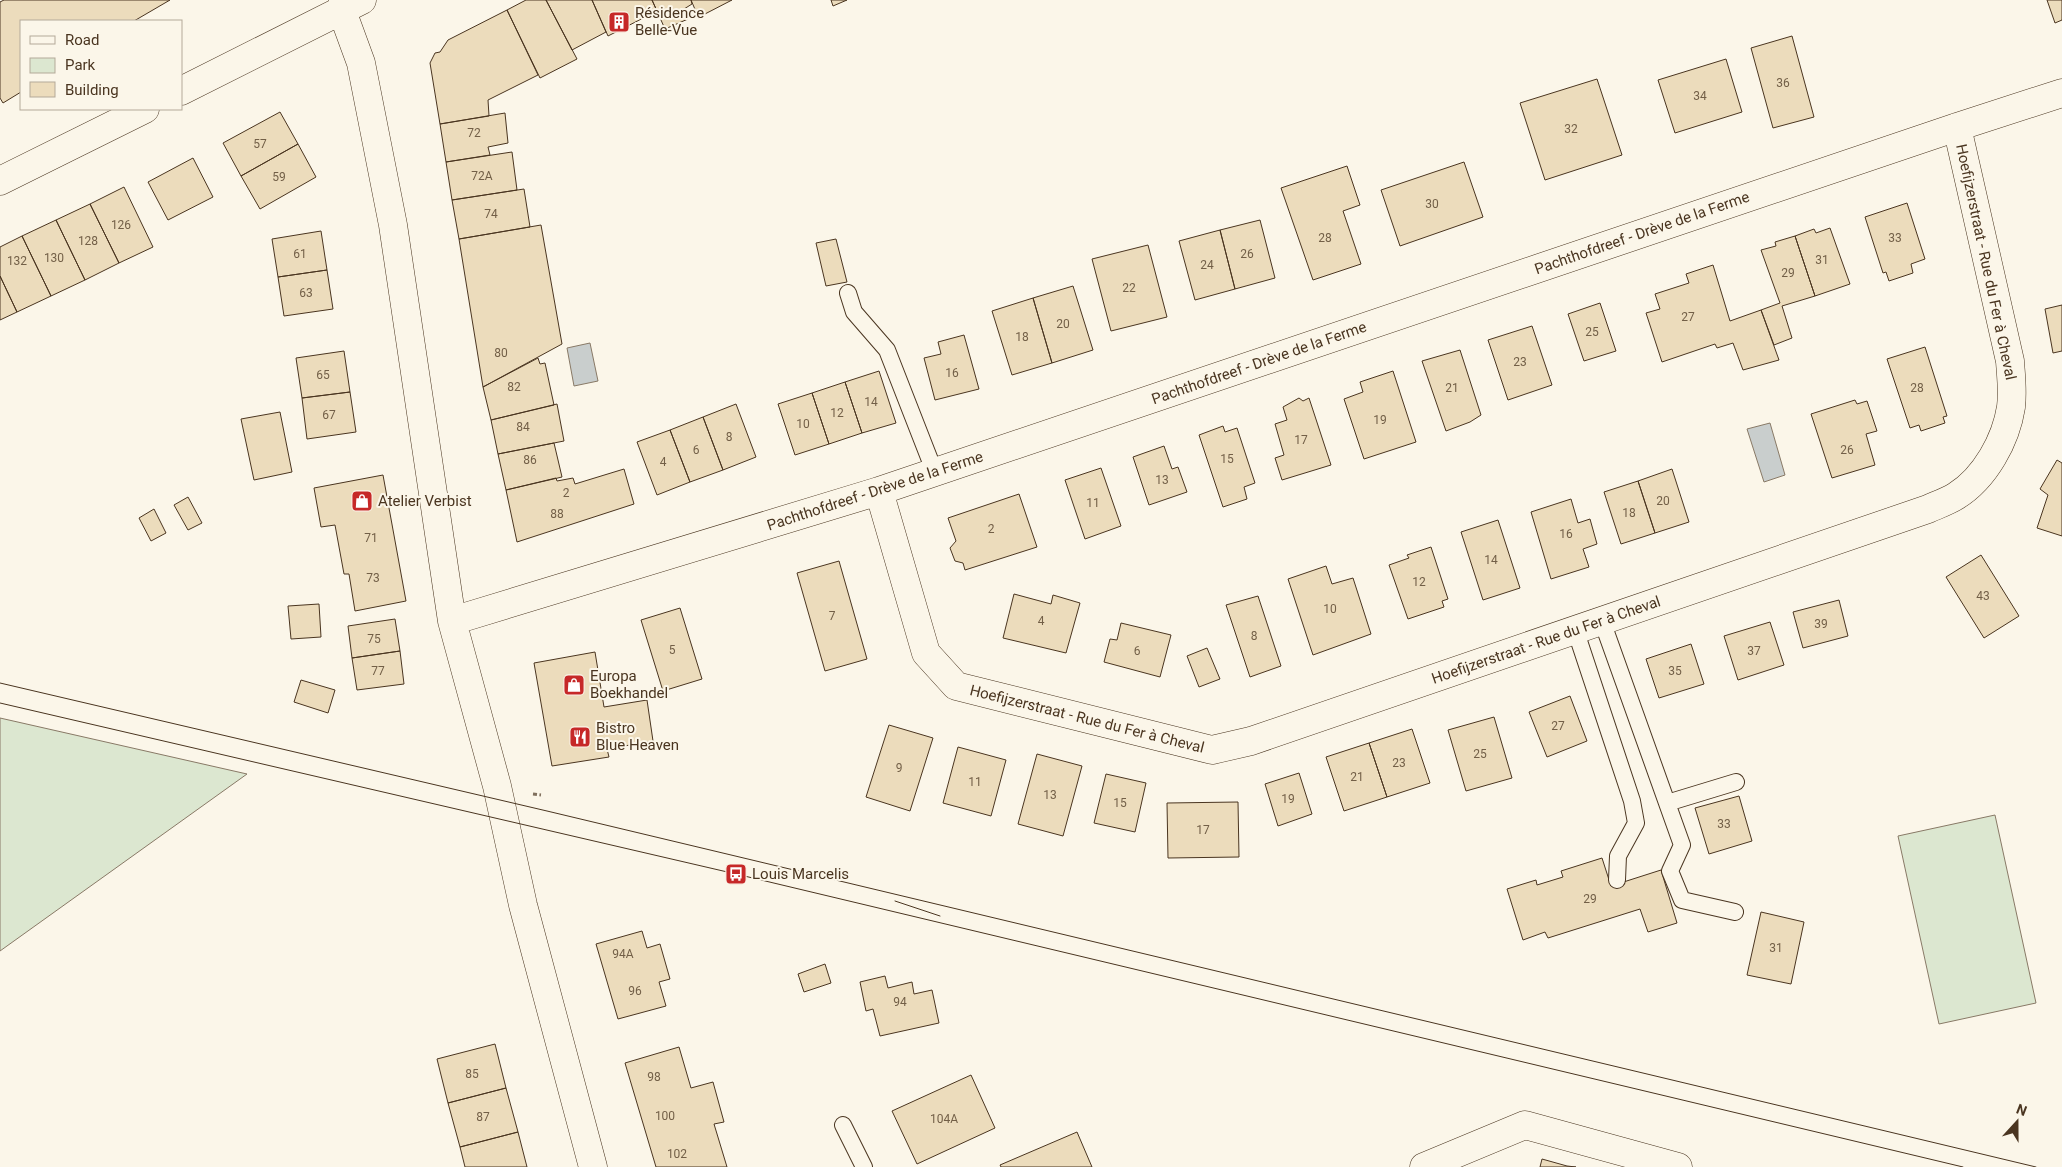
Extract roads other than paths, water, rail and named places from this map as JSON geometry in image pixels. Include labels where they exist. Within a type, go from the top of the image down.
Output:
[{"type":"street","points":[[182,90],[349,4],[393,225],[452,621],[497,786],[523,905],[593,1167]]},
{"type":"street","name":"Pachthofdreef - Drève de la Ferme","points":[[452,621],[879,491],[1957,126],[2062,93]]},
{"type":"street","points":[[0,181],[143,110]]},
{"type":"street","name":"Hoefijzerstraat - Rue du Fer à Cheval","points":[[879,491],[926,653],[956,686],[1212,750],[1251,741],[1928,509],[1956,496],[1989,463],[2002,437],[2011,408],[2012,378],[2010,361],[1957,126]]},
{"type":"street","points":[[1424,1167],[1525,1125],[1678,1167]]},
{"type":"lane","points":[[848,294],[854,312],[887,350],[936,472]]},
{"type":"lane","points":[[1602,621],[1682,845],[1670,871],[1682,900],[1735,912]]},
{"type":"lane","points":[[1575,629],[1632,801],[1636,823],[1618,856],[1617,880]]},
{"type":"lane","points":[[1667,803],[1736,782]]},
{"type":"lane","points":[[843,1125],[862,1166]]},
{"type":"tram line","points":[[0,683],[547,811],[2036,1167]]},
{"type":"tram line","points":[[0,703],[736,874],[1963,1167]]},
{"type":"tram line","points":[[895,901],[940,916]]},
{"type":"place","name":"Résidence Belle-Vue","points":[[619,22]]},
{"type":"place","name":"Atelier Verbist","points":[[362,501]]},
{"type":"place","name":"Europa Boekhandel","points":[[574,685]]},
{"type":"place","name":"Bistro Blue Heaven","points":[[580,737]]},
{"type":"place","name":"Louis Marcelis","points":[[736,874]]}]
